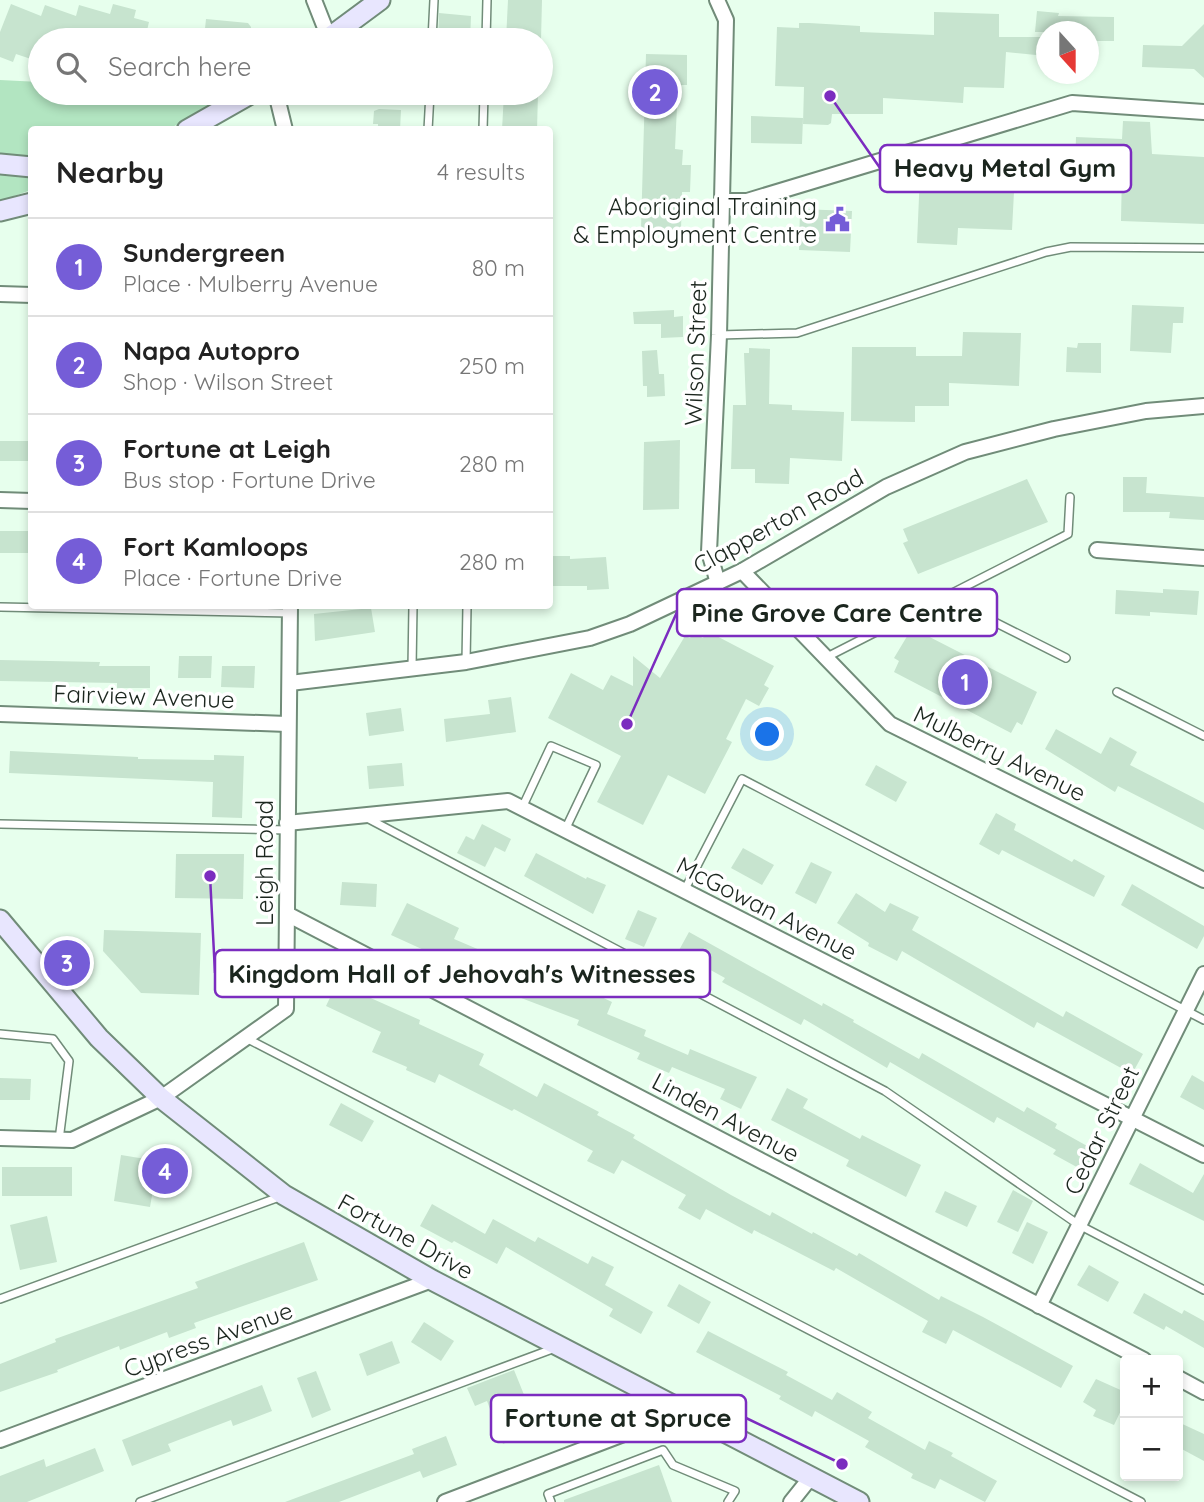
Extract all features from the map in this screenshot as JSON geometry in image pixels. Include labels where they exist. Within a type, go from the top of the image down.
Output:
[{"type":"main road","points":[[343,28],[380,0]]},
{"type":"main road","points":[[194,126],[231,105]]},
{"type":"main road","points":[[0,164],[28,167]]},
{"type":"main road","points":[[0,211],[28,204]]},
{"type":"main road","name":"Fortune Drive","points":[[0,920],[99,1038],[160,1098],[284,1195],[432,1280],[859,1502]]},
{"type":"street","points":[[314,0],[324,28]]},
{"type":"street","name":"Wilson Street","points":[[717,0],[726,20],[719,335],[709,552],[718,583]]},
{"type":"street","points":[[722,201],[747,201],[1072,103],[1204,112]]},
{"type":"street","points":[[279,105],[284,126]]},
{"type":"street","points":[[0,294],[28,295]]},
{"type":"street","name":"Clapperton Road","points":[[290,683],[466,663],[590,638],[629,624],[718,583],[886,487],[965,452],[1054,429],[1146,411],[1204,406]]},
{"type":"street","points":[[0,500],[28,501]]},
{"type":"street","points":[[1097,550],[1204,558]]},
{"type":"street","name":"Mulberry Avenue","points":[[742,571],[890,724],[1204,880]]},
{"type":"street","name":"Leigh Road","points":[[0,1138],[72,1140],[160,1098],[286,1009],[290,609]]},
{"type":"street","name":"Fairview Avenue","points":[[0,714],[287,724]]},
{"type":"street","name":"McGowan Avenue","points":[[287,826],[360,815],[508,802],[1204,1155]]},
{"type":"street","name":"Linden Avenue","points":[[287,914],[1134,1355]]},
{"type":"street","name":"Cedar Street","points":[[1039,1306],[1204,974]]},
{"type":"street","name":"Cypress Avenue","points":[[0,1440],[432,1280]]},
{"type":"street","points":[[1183,1381],[1204,1392]]},
{"type":"street","points":[[445,1502],[684,1411]]},
{"type":"street","points":[[791,1502],[807,1482],[816,1480]]},
{"type":"lane","points":[[433,28],[434,0]]},
{"type":"lane","points":[[486,28],[487,0]]},
{"type":"lane","points":[[428,126],[429,105]]},
{"type":"lane","points":[[483,126],[484,105]]},
{"type":"lane","points":[[719,335],[797,333],[1046,252],[1071,247],[1204,248]]},
{"type":"lane","points":[[825,658],[1068,534],[1070,498]]},
{"type":"lane","points":[[945,597],[1066,658]]},
{"type":"lane","points":[[0,607],[28,607]]},
{"type":"lane","points":[[412,669],[413,609]]},
{"type":"lane","points":[[466,663],[467,609]]},
{"type":"lane","points":[[1117,692],[1204,736]]},
{"type":"lane","points":[[522,808],[551,746],[596,765],[565,830]]},
{"type":"lane","points":[[684,891],[741,779],[1204,1020]]},
{"type":"lane","points":[[360,815],[885,1091],[1079,1225],[1204,1290]]},
{"type":"lane","points":[[0,824],[287,826]]},
{"type":"lane","points":[[0,1034],[53,1039],[69,1061],[59,1140]]},
{"type":"lane","points":[[246,1038],[1141,1502]]},
{"type":"lane","points":[[0,1299],[284,1195]]},
{"type":"lane","points":[[140,1502],[559,1346]]},
{"type":"lane","points":[[551,1502],[548,1494],[663,1451],[673,1465],[735,1491],[729,1502]]},
{"type":"green space","points":[[0,80],[28,81],[28,105],[212,105],[174,126],[28,126],[28,157],[0,155]]},
{"type":"green space","points":[[0,171],[28,173],[28,191],[0,201]]},
{"type":"building","points":[[508,0],[542,0],[541,28],[507,28]]},
{"type":"building","points":[[11,4],[41,16],[45,5],[76,16],[79,5],[110,14],[113,4],[136,10],[134,18],[149,22],[148,28],[28,28],[28,58],[16,54],[13,62],[0,57],[0,32]]},
{"type":"building","points":[[1037,11],[1059,13],[1058,16],[1114,17],[1114,41],[1099,41],[1099,21],[1036,21]]},
{"type":"building","points":[[934,12],[999,14],[999,37],[1036,37],[1036,55],[1006,52],[1004,88],[964,87],[963,103],[883,98],[883,114],[832,114],[831,123],[828,125],[803,124],[804,87],[775,86],[777,27],[799,28],[799,23],[809,23],[860,26],[860,32],[934,35]]},
{"type":"building","points":[[439,13],[471,16],[470,28],[438,28]]},
{"type":"building","points":[[206,19],[248,23],[251,27],[251,28],[205,28]]},
{"type":"building","points":[[1204,24],[1204,78],[1194,69],[1142,67],[1143,45],[1182,46]]},
{"type":"building","points":[[646,54],[687,55],[687,85],[678,85],[675,149],[683,150],[682,165],[691,165],[690,192],[682,192],[681,230],[641,229]]},
{"type":"building","points":[[503,105],[538,105],[537,126],[502,126]]},
{"type":"building","points":[[401,110],[400,126],[373,124],[374,111]]},
{"type":"building","points":[[751,116],[803,118],[802,144],[751,143]]},
{"type":"building","points":[[1123,121],[1150,122],[1152,154],[1204,157],[1204,224],[1121,221],[1122,169],[1075,167],[1076,137],[1122,139]]},
{"type":"building","points":[[920,174],[960,176],[960,190],[1014,192],[1012,230],[958,228],[957,245],[917,243]]},
{"type":"building","points":[[800,209],[852,211],[850,252],[799,250]]},
{"type":"building","points":[[1132,305],[1184,307],[1183,323],[1173,323],[1171,353],[1130,351]]},
{"type":"building","points":[[674,310],[674,317],[683,316],[683,337],[661,338],[661,324],[634,324],[633,312]]},
{"type":"building","points":[[963,332],[1021,333],[1019,386],[949,383],[949,406],[915,406],[915,422],[851,421],[852,347],[916,347],[916,356],[962,356]]},
{"type":"building","points":[[1078,343],[1101,343],[1101,373],[1066,372],[1067,347],[1077,348]]},
{"type":"building","points":[[749,348],[770,349],[769,404],[792,405],[792,410],[844,412],[842,461],[790,458],[789,484],[755,483],[755,469],[731,469],[733,405],[746,405],[744,353],[749,353]]},
{"type":"building","points":[[657,350],[659,374],[664,374],[665,396],[647,397],[647,386],[643,386],[642,351]]},
{"type":"building","points":[[680,440],[679,509],[643,510],[644,442]]},
{"type":"building","points":[[0,441],[28,441],[28,461],[0,461]]},
{"type":"building","points":[[1123,477],[1147,477],[1146,493],[1204,497],[1204,520],[1169,518],[1170,512],[1123,512]]},
{"type":"building","points":[[1027,479],[1048,522],[918,574],[903,543],[908,541],[903,529]]},
{"type":"building","points":[[0,531],[28,531],[28,553],[0,553]]},
{"type":"building","points":[[553,556],[570,556],[570,559],[606,557],[609,589],[587,590],[587,586],[553,586]]},
{"type":"building","points":[[1163,589],[1199,591],[1197,615],[1150,612],[1150,616],[1115,614],[1116,590],[1163,593]]},
{"type":"building","points":[[371,609],[375,632],[315,641],[314,614]]},
{"type":"building","points":[[912,628],[1037,692],[1022,725],[1017,722],[1011,733],[894,672],[899,661],[894,658]]},
{"type":"building","points":[[707,631],[774,666],[764,685],[769,688],[759,706],[746,699],[726,739],[732,742],[705,794],[668,775],[643,825],[597,802],[621,756],[548,718],[571,673],[603,690],[611,675],[633,686],[633,656],[660,678],[685,636],[690,638],[693,633],[703,638]]},
{"type":"building","points":[[179,656],[212,656],[211,678],[178,678]]},
{"type":"building","points":[[0,660],[150,666],[150,688],[117,688],[117,683],[0,681]]},
{"type":"building","points":[[222,666],[255,666],[254,688],[221,687]]},
{"type":"building","points":[[511,697],[516,732],[446,742],[444,719],[490,714],[488,700]]},
{"type":"building","points":[[401,708],[404,731],[369,736],[366,713]]},
{"type":"building","points":[[1056,729],[1101,754],[1110,737],[1137,752],[1130,765],[1204,803],[1204,830],[1118,786],[1115,792],[1045,749]]},
{"type":"building","points":[[10,751],[138,759],[214,760],[214,755],[244,756],[242,818],[212,817],[213,782],[9,773]]},
{"type":"building","points":[[402,763],[404,786],[369,789],[367,766]]},
{"type":"building","points":[[876,765],[907,782],[896,802],[865,785]]},
{"type":"building","points":[[996,813],[1016,824],[1014,830],[1072,862],[1074,859],[1105,876],[1094,897],[1002,850],[999,855],[979,844]]},
{"type":"building","points":[[482,824],[511,839],[505,852],[495,847],[485,867],[457,853],[466,836],[474,840]]},
{"type":"building","points":[[743,848],[774,865],[762,885],[731,868]]},
{"type":"building","points":[[536,853],[586,879],[587,877],[606,885],[593,914],[524,876]]},
{"type":"building","points":[[176,854],[244,854],[243,899],[175,898]]},
{"type":"building","points":[[811,862],[832,872],[816,904],[795,893]]},
{"type":"building","points":[[342,882],[377,884],[376,907],[340,905]]},
{"type":"building","points":[[1132,884],[1204,926],[1204,936],[1197,949],[1121,905]]},
{"type":"building","points":[[856,893],[885,912],[890,903],[919,917],[912,930],[1063,1017],[1066,1011],[1143,1054],[1132,1074],[1037,1022],[1034,1028],[902,951],[897,961],[868,946],[869,943],[837,923]]},
{"type":"building","points":[[407,903],[459,928],[454,939],[501,959],[498,964],[588,998],[591,992],[612,1002],[607,1014],[646,1030],[644,1036],[688,1055],[690,1049],[757,1077],[741,1109],[720,1099],[725,1089],[672,1067],[669,1073],[637,1059],[640,1053],[577,1025],[579,1020],[492,987],[494,982],[391,935]]},
{"type":"building","points":[[638,910],[657,918],[644,947],[625,939]]},
{"type":"building","points":[[104,930],[201,933],[199,995],[141,993],[103,951]]},
{"type":"building","points":[[689,932],[822,1006],[823,1003],[854,1020],[853,1022],[919,1059],[922,1053],[1024,1112],[1027,1107],[1057,1124],[1055,1128],[1096,1151],[1084,1171],[1053,1154],[1056,1150],[997,1117],[994,1123],[890,1062],[887,1068],[804,1019],[801,1025],[722,982],[725,978],[678,952]]},
{"type":"building","points":[[337,983],[420,1020],[419,1024],[484,1054],[479,1065],[537,1097],[544,1083],[599,1112],[597,1115],[635,1135],[633,1138],[770,1216],[772,1212],[857,1256],[859,1253],[939,1300],[941,1296],[1073,1366],[1061,1388],[953,1330],[946,1344],[922,1332],[928,1321],[836,1268],[834,1271],[754,1230],[752,1234],[706,1209],[700,1220],[678,1208],[686,1195],[622,1160],[614,1174],[587,1161],[593,1151],[514,1109],[512,1111],[439,1074],[435,1083],[406,1070],[407,1067],[372,1052],[381,1032],[326,1006]]},
{"type":"building","points":[[1192,1075],[1204,1082],[1204,1110],[1180,1097]]},
{"type":"building","points":[[0,1078],[31,1079],[30,1100],[0,1100]]},
{"type":"building","points":[[787,1088],[808,1099],[803,1108],[860,1139],[862,1135],[921,1165],[906,1197],[846,1166],[849,1160],[771,1120]]},
{"type":"building","points":[[341,1103],[374,1121],[362,1142],[329,1125]]},
{"type":"building","points":[[121,1155],[158,1161],[150,1207],[114,1201]]},
{"type":"building","points":[[1140,1163],[1193,1193],[1204,1174],[1204,1221],[1129,1184]]},
{"type":"building","points":[[2,1167],[72,1167],[72,1196],[2,1196]]},
{"type":"building","points":[[1013,1190],[1033,1201],[1018,1232],[997,1222]]},
{"type":"building","points":[[945,1191],[977,1206],[967,1227],[935,1212]]},
{"type":"building","points":[[432,1204],[485,1234],[493,1219],[535,1242],[538,1237],[588,1264],[592,1256],[614,1267],[605,1285],[653,1312],[641,1334],[609,1316],[613,1309],[506,1247],[497,1264],[420,1226]]},
{"type":"building","points":[[47,1216],[57,1262],[20,1270],[10,1225]]},
{"type":"building","points":[[1027,1222],[1048,1232],[1033,1264],[1012,1253]]},
{"type":"building","points":[[304,1242],[318,1280],[194,1323],[196,1328],[169,1338],[167,1332],[120,1350],[119,1346],[57,1370],[58,1372],[0,1392],[0,1364],[56,1342],[55,1339],[198,1288],[195,1282]]},
{"type":"building","points":[[1089,1265],[1119,1282],[1108,1302],[1077,1285]]},
{"type":"building","points":[[679,1284],[711,1302],[699,1324],[667,1306]]},
{"type":"building","points":[[1144,1293],[1182,1314],[1184,1310],[1204,1321],[1204,1348],[1166,1326],[1164,1330],[1133,1313]]},
{"type":"building","points":[[424,1322],[454,1341],[441,1361],[411,1342]]},
{"type":"building","points":[[708,1331],[788,1372],[786,1375],[832,1400],[837,1392],[872,1412],[868,1418],[925,1450],[929,1441],[997,1481],[985,1502],[940,1479],[935,1489],[911,1478],[913,1474],[865,1447],[869,1441],[815,1411],[812,1417],[779,1399],[781,1396],[696,1352]]},
{"type":"building","points":[[392,1341],[400,1363],[367,1376],[359,1354]]},
{"type":"building","points":[[514,1370],[531,1412],[566,1399],[578,1433],[553,1442],[548,1427],[503,1444],[487,1401],[475,1406],[467,1388]]},
{"type":"building","points":[[316,1371],[331,1410],[312,1418],[297,1378]]},
{"type":"building","points":[[1096,1379],[1120,1390],[1120,1412],[1114,1425],[1093,1416],[1096,1410],[1083,1402]]},
{"type":"building","points":[[262,1385],[272,1411],[233,1426],[231,1420],[168,1444],[171,1451],[132,1466],[122,1440]]},
{"type":"building","points":[[1183,1424],[1204,1434],[1204,1461],[1183,1450]]},
{"type":"building","points":[[446,1436],[457,1465],[423,1478],[420,1471],[339,1502],[285,1502],[414,1454],[412,1449]]},
{"type":"building","points":[[95,1448],[104,1471],[27,1502],[0,1502],[0,1476],[44,1459],[46,1467]]},
{"type":"building","points":[[659,1465],[672,1502],[564,1502],[564,1500]]},
{"type":"place","name":"Napa Autopro","points":[[655,92]]},
{"type":"place","name":"Heavy Metal Gym","points":[[830,96]]},
{"type":"place","name":"Aboriginal Training & Employment Centre","points":[[837,220]]},
{"type":"place","name":"Sundergreen","points":[[965,682]]},
{"type":"place","name":"Pine Grove Care Centre","points":[[627,724]]},
{"type":"place","name":"Kingdom Hall of Jehovah's Witnesses","points":[[210,876]]},
{"type":"place","name":"Fortune at Leigh","points":[[67,963]]},
{"type":"place","name":"Fort Kamloops","points":[[165,1171]]},
{"type":"place","name":"Fortune at Spruce","points":[[842,1464]]}]
